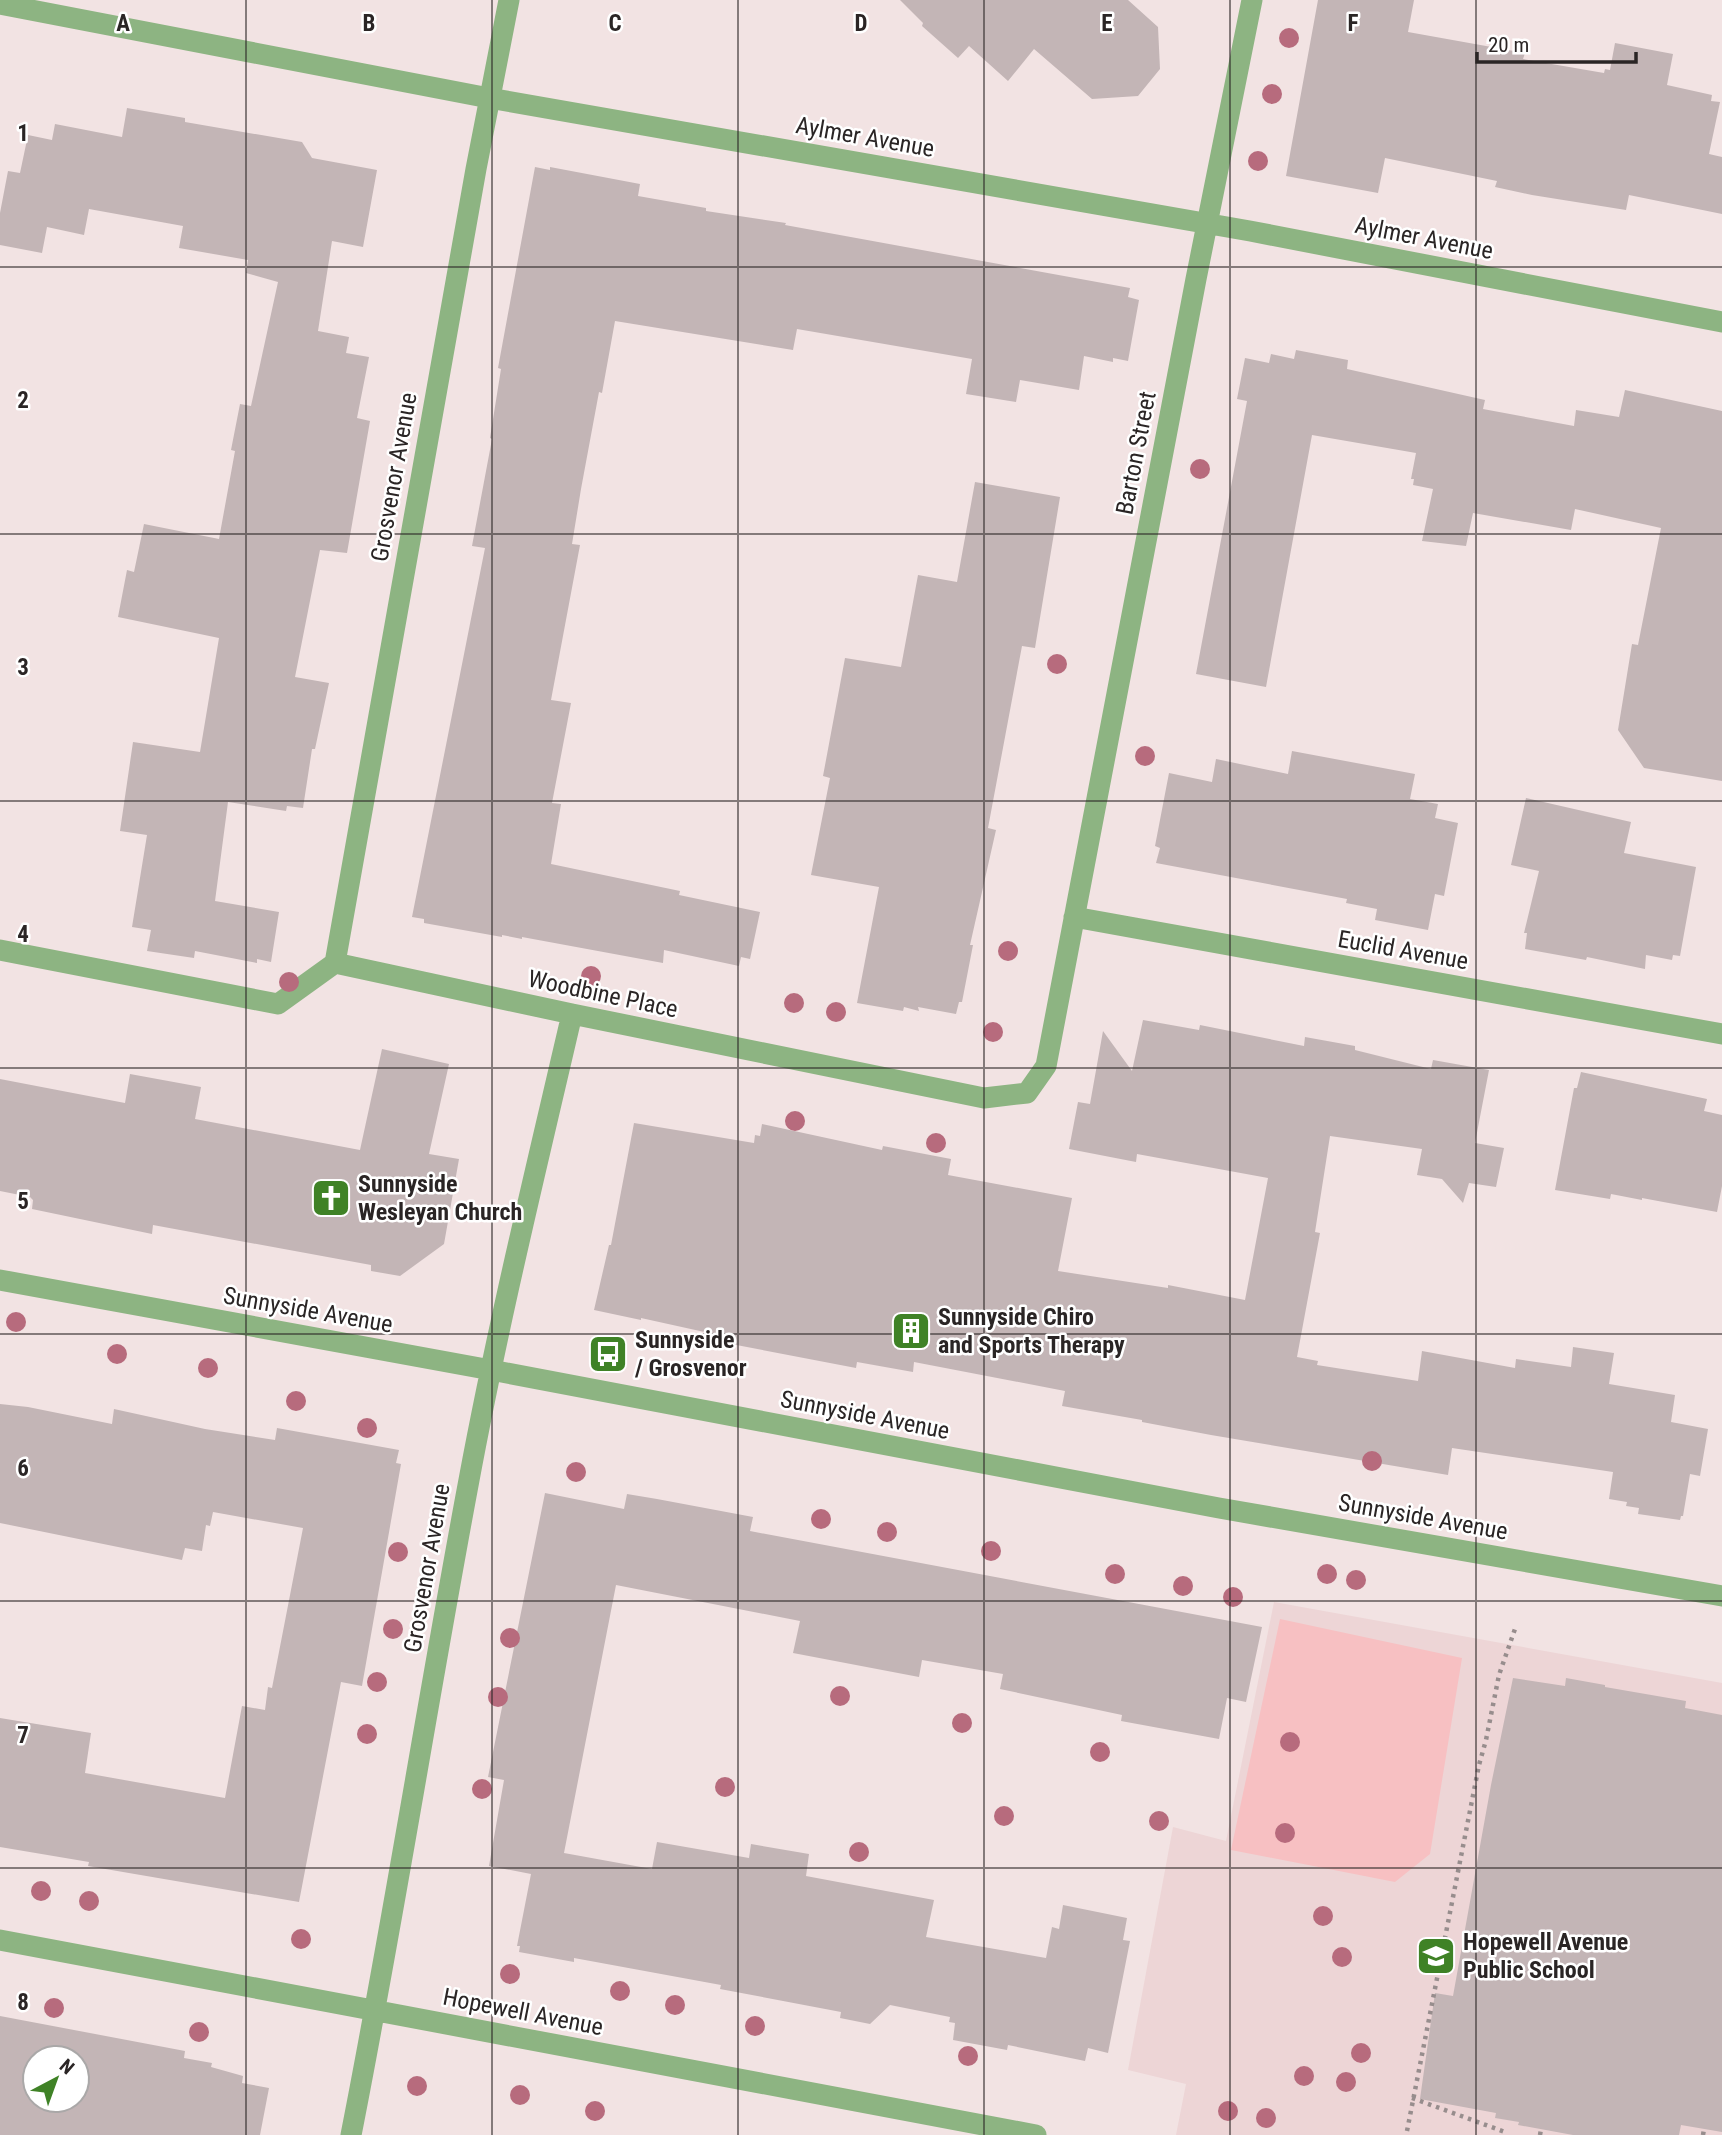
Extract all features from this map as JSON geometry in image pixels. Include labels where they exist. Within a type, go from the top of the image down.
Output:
[{"type":"street","name":"Grosvenor Avenue","points":[[335,963],[489,98],[509,0]]},
{"type":"street","name":"Barton Street","points":[[1074,917],[1252,0]]},
{"type":"street","name":"Aylmer Avenue","points":[[0,4],[489,98],[1207,224],[1722,322]]},
{"type":"street","name":"Woodbine Place","points":[[335,963],[984,1098],[1027,1093],[1046,1066],[1074,917]]},
{"type":"street","name":"Euclid Avenue","points":[[1074,917],[1722,1034]]},
{"type":"street","points":[[0,950],[278,1004],[335,963]]},
{"type":"street","name":"Grosvenor Avenue","points":[[351,2135],[491,1370],[572,1014]]},
{"type":"street","name":"Sunnyside Avenue","points":[[0,1280],[1205,1505],[1722,1596]]},
{"type":"street","name":"Hopewell Avenue","points":[[0,1940],[1035,2135]]},
{"type":"path","points":[[1407,2131],[1479,1765],[1499,1675],[1516,1626]]},
{"type":"path","points":[[1412,2098],[1505,2132],[1505,2135]]},
{"type":"shaded area","name":"Hopewell Avenue Public School","points":[[1274,1602],[1722,1683],[1722,2135],[1176,2135],[1186,2084],[1128,2070],[1173,1827],[1226,1841]]},
{"type":"shaded area","points":[[1280,1619],[1462,1658],[1430,1854],[1395,1882],[1231,1850]]},
{"type":"building","points":[[900,0],[1128,0],[1158,27],[1160,69],[1138,96],[1092,99],[1034,49],[1008,81],[969,46],[958,58],[922,26],[923,23]]},
{"type":"building","points":[[1318,0],[1414,0],[1408,32],[1525,53],[1523,59],[1604,73],[1605,69],[1610,70],[1615,43],[1673,54],[1667,85],[1712,95],[1711,101],[1720,102],[1709,154],[1722,157],[1722,214],[1629,195],[1626,210],[1532,195],[1495,187],[1497,181],[1385,158],[1378,193],[1286,176]]},
{"type":"building","points":[[127,108],[185,118],[185,122],[302,142],[312,158],[377,170],[363,247],[332,241],[318,331],[349,337],[346,353],[369,357],[357,418],[370,421],[347,553],[320,550],[295,677],[329,683],[315,749],[312,749],[303,808],[287,806],[286,811],[228,802],[215,901],[279,912],[271,962],[257,959],[257,963],[195,951],[194,958],[147,951],[151,930],[132,927],[147,835],[120,831],[133,742],[200,752],[219,638],[118,617],[127,570],[134,572],[144,524],[219,539],[235,451],[231,450],[240,404],[251,406],[278,282],[246,273],[248,260],[179,248],[183,226],[89,209],[84,235],[47,227],[42,253],[0,245],[0,213],[8,171],[20,173],[28,135],[52,140],[55,124],[122,137]]},
{"type":"building","points":[[535,167],[550,170],[550,167],[640,184],[638,196],[706,208],[706,211],[786,223],[785,225],[1130,288],[1128,297],[1139,300],[1128,361],[1113,358],[1113,362],[1084,356],[1079,390],[1020,380],[1016,402],[966,394],[972,359],[797,329],[793,350],[615,321],[581,489],[572,544],[580,545],[551,700],[571,703],[552,803],[561,804],[551,864],[680,891],[679,895],[760,912],[750,959],[741,957],[739,966],[664,950],[663,963],[522,937],[502,937],[424,923],[424,919],[412,917],[485,548],[472,546],[492,439],[490,438],[501,369],[498,368]]},
{"type":"building","points":[[1296,350],[1348,360],[1347,369],[1485,400],[1483,409],[1574,426],[1576,410],[1619,417],[1625,390],[1722,411],[1722,781],[1644,768],[1618,730],[1632,644],[1638,645],[1661,528],[1575,509],[1571,530],[1473,513],[1466,546],[1422,541],[1433,489],[1413,485],[1414,479],[1411,479],[1416,453],[1312,435],[1266,687],[1196,674],[1247,401],[1237,399],[1245,358],[1269,363],[1271,354],[1294,359]]},
{"type":"building","points":[[975,482],[1060,497],[1035,648],[1022,646],[988,828],[996,830],[970,945],[973,945],[962,1002],[959,1002],[956,1014],[918,1007],[919,1011],[904,1007],[903,1011],[857,1003],[879,887],[811,875],[830,778],[823,776],[845,658],[901,667],[918,575],[957,582]]},
{"type":"building","points":[[1292,751],[1415,774],[1410,799],[1438,804],[1435,818],[1458,823],[1444,896],[1435,894],[1428,930],[1375,920],[1377,909],[1346,903],[1347,899],[1156,863],[1160,848],[1155,846],[1169,773],[1212,782],[1216,759],[1288,774]]},
{"type":"building","points":[[1526,798],[1631,822],[1624,853],[1696,867],[1680,956],[1673,955],[1672,960],[1646,955],[1645,969],[1587,957],[1586,960],[1525,949],[1527,933],[1524,933],[1539,871],[1511,865]]},
{"type":"building","points":[[1143,1020],[1199,1030],[1200,1025],[1304,1046],[1305,1037],[1355,1046],[1355,1050],[1431,1069],[1433,1060],[1489,1070],[1475,1143],[1504,1148],[1496,1187],[1469,1183],[1463,1203],[1442,1179],[1417,1175],[1422,1149],[1330,1136],[1315,1232],[1320,1233],[1297,1357],[1318,1361],[1317,1365],[1418,1381],[1422,1351],[1515,1368],[1516,1359],[1571,1367],[1573,1347],[1614,1353],[1609,1384],[1675,1395],[1671,1422],[1708,1429],[1700,1476],[1690,1474],[1680,1520],[1638,1514],[1639,1508],[1626,1506],[1627,1502],[1609,1499],[1613,1472],[1452,1448],[1448,1475],[1211,1435],[1062,1406],[1065,1391],[914,1362],[913,1372],[857,1362],[856,1368],[726,1343],[727,1337],[594,1310],[611,1245],[634,1123],[754,1143],[755,1135],[760,1136],[762,1124],[882,1150],[883,1146],[951,1159],[948,1175],[1072,1198],[1058,1271],[1168,1288],[1168,1285],[1245,1300],[1268,1178],[1137,1154],[1136,1162],[1069,1149],[1078,1102],[1090,1104],[1103,1031],[1132,1071]]},
{"type":"building","points":[[382,1049],[449,1064],[429,1154],[459,1159],[444,1244],[400,1276],[371,1271],[371,1265],[153,1225],[152,1234],[32,1209],[33,1200],[30,1197],[0,1191],[0,1079],[125,1103],[130,1074],[201,1087],[195,1119],[360,1150]]},
{"type":"building","points":[[1581,1072],[1707,1099],[1704,1111],[1722,1115],[1722,1186],[1717,1212],[1642,1198],[1611,1194],[1610,1199],[1555,1190],[1574,1088],[1577,1088]]},
{"type":"building","points":[[0,1404],[112,1424],[114,1409],[205,1429],[275,1440],[277,1428],[399,1450],[396,1463],[401,1464],[362,1686],[341,1682],[299,1902],[88,1866],[89,1862],[0,1847],[0,1718],[91,1733],[85,1773],[225,1798],[242,1706],[265,1710],[268,1687],[272,1688],[303,1528],[213,1512],[210,1526],[206,1525],[202,1551],[185,1548],[182,1560],[0,1523]]},
{"type":"building","points":[[545,1493],[624,1509],[627,1494],[657,1499],[753,1517],[750,1531],[1262,1627],[1246,1702],[1227,1698],[1219,1739],[1121,1721],[1122,1715],[1000,1689],[1003,1674],[922,1660],[919,1677],[793,1653],[800,1621],[616,1585],[564,1853],[652,1869],[657,1842],[749,1858],[751,1844],[809,1854],[806,1876],[934,1900],[926,1937],[1046,1958],[1052,1927],[1059,1929],[1063,1905],[1127,1918],[1123,1940],[1130,1941],[1108,2053],[1088,2048],[1085,2061],[1008,2045],[1007,2050],[953,2040],[955,2023],[949,2022],[950,2017],[890,2005],[870,2024],[840,2018],[841,2012],[720,1989],[721,1985],[574,1958],[574,1962],[519,1952],[520,1946],[517,1946],[531,1874],[489,1866],[504,1780],[488,1777]]},
{"type":"building","points":[[1513,1678],[1565,1686],[1566,1678],[1686,1701],[1685,1708],[1722,1715],[1722,2132],[1681,2125],[1679,2135],[1573,2135],[1518,2125],[1519,2122],[1495,2118],[1496,2113],[1420,2099],[1435,1993],[1453,1996]]},
{"type":"building","points":[[0,2016],[185,2051],[184,2058],[212,2063],[211,2067],[243,2076],[242,2083],[269,2088],[260,2135],[0,2135]]},
{"type":"place","name":"Sunnyside Wesleyan Church","points":[[331,1198]]},
{"type":"place","name":"Sunnyside Chiro and Sports Therapy","points":[[911,1331]]},
{"type":"place","name":"Sunnyside / Grosvenor","points":[[608,1354]]},
{"type":"place","name":"Hopewell Avenue Public School","points":[[1436,1956]]}]
